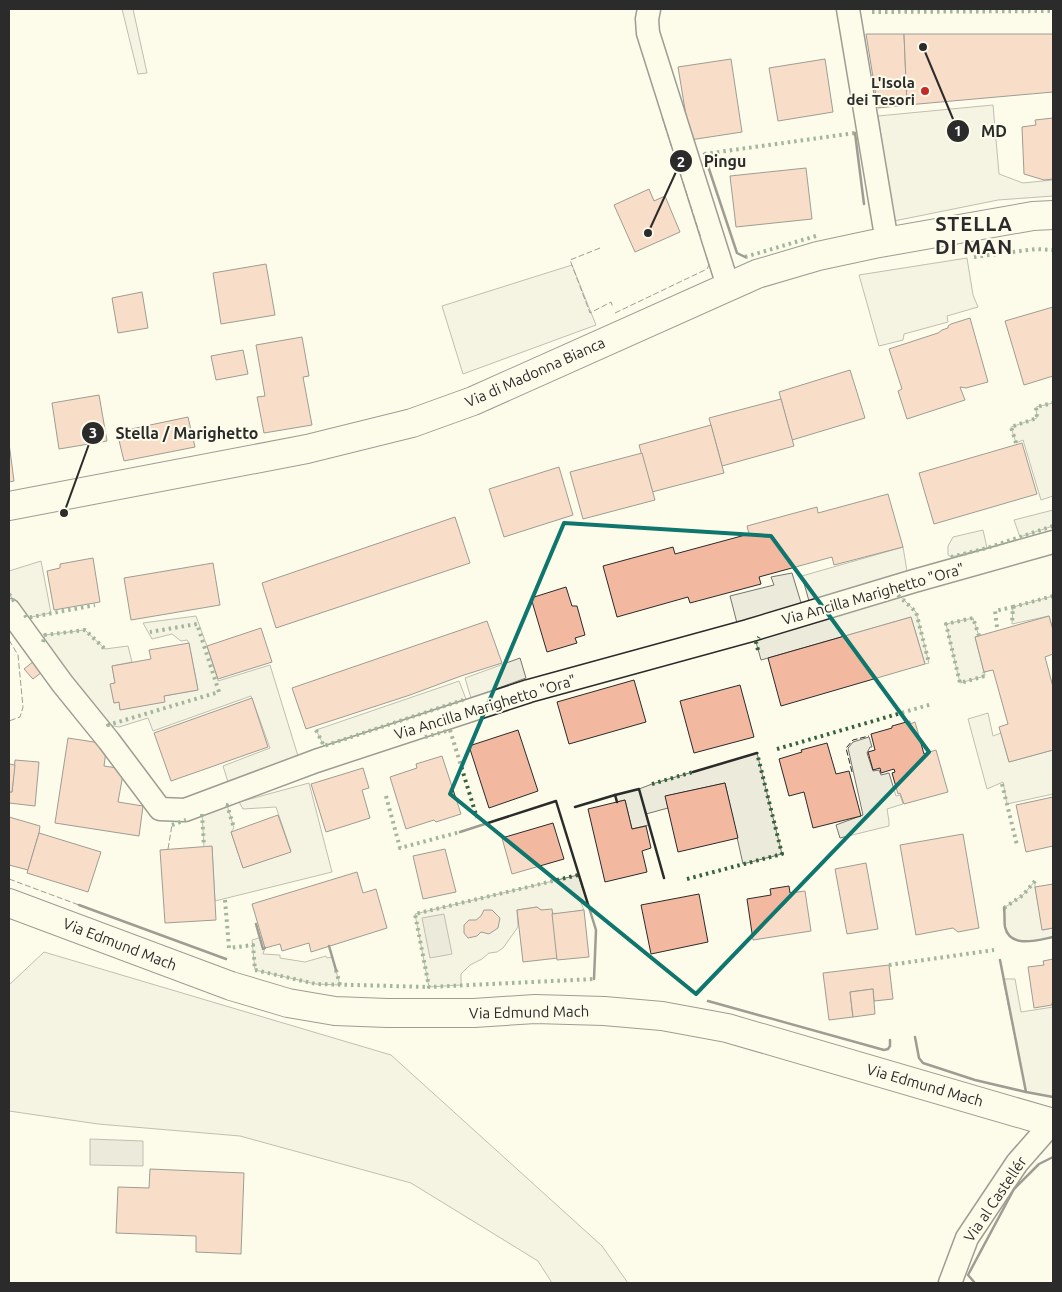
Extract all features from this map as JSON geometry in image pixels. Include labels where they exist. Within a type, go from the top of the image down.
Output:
[{"type":"main road","name":"Via di Madonna Bianca","points":[[9,506],[307,449],[412,423],[473,401],[757,274],[818,256],[886,242],[1033,216],[1053,215]]},
{"type":"main road","name":"Via Edmund Mach","points":[[9,903],[231,986],[288,1003],[334,1011],[387,1013],[535,1009],[604,1010],[662,1016],[727,1028],[1053,1123]]},
{"type":"street","points":[[649,9],[647,19],[648,33],[728,286]]},
{"type":"street","points":[[848,9],[886,242]]},
{"type":"street","name":"Via Ancilla Marighetto \"Ora\"","points":[[9,610],[62,683],[160,809],[185,810],[316,761],[529,691],[748,631],[1053,542]]},
{"type":"street","name":"Via al Castellér","points":[[950,1283],[966,1238],[1018,1163],[1053,1123]]},
{"type":"highlighted area","points":[[564,523],[771,536],[929,752],[696,994],[450,794]]},
{"type":"shaded area","points":[[122,9],[133,9],[147,73],[138,74]]},
{"type":"shaded area","points":[[993,105],[999,174],[1023,183],[1053,180],[1053,196],[998,200],[894,221],[878,116]]},
{"type":"shaded area","points":[[967,258],[973,295],[978,307],[947,316],[948,322],[904,334],[903,340],[879,346],[859,275]]},
{"type":"shaded area","points":[[572,265],[596,325],[463,374],[442,306]]},
{"type":"shaded area","points":[[1053,403],[1053,496],[1041,500],[1023,440],[1016,443],[1011,427],[1037,418],[1036,407]]},
{"type":"shaded area","points":[[1053,510],[1053,526],[1020,537],[1014,520]]},
{"type":"shaded area","points":[[983,530],[987,548],[951,557],[948,555],[948,546],[953,537]]},
{"type":"shaded area","points":[[903,547],[907,571],[809,601],[802,576]]},
{"type":"shaded area","points":[[41,561],[51,613],[27,618],[9,594],[9,571]]},
{"type":"shaded area","points":[[792,573],[802,606],[738,627],[730,596],[774,585],[771,577]]},
{"type":"shaded area","points":[[898,594],[916,612],[929,663],[925,664],[911,617],[761,660],[756,642],[761,634]]},
{"type":"shaded area","points":[[1053,596],[1053,630],[1049,616],[1012,624],[1013,607]]},
{"type":"shaded area","points":[[196,616],[218,681],[270,665],[298,756],[228,782],[223,766],[270,748],[251,696],[153,731],[148,718],[119,727],[108,725],[43,643],[45,635],[85,630],[105,649],[128,646],[132,662],[112,666],[115,683],[111,684],[114,703],[198,690],[187,640],[181,641],[172,634],[152,639],[143,623]]},
{"type":"shaded area","points":[[973,618],[979,636],[975,637],[985,676],[960,683],[946,624]]},
{"type":"shaded area","points":[[520,658],[526,678],[471,698],[465,678]]},
{"type":"shaded area","points":[[459,681],[466,699],[324,746],[316,730]]},
{"type":"shaded area","points":[[988,713],[993,736],[1001,733],[1009,762],[1053,750],[1053,794],[1007,804],[1003,782],[987,789],[968,719]]},
{"type":"shaded area","points":[[869,737],[872,747],[870,747],[867,753],[873,771],[879,770],[881,775],[889,773],[896,796],[900,795],[903,804],[887,809],[889,826],[840,838],[836,825],[863,815],[848,748],[853,742]]},
{"type":"shaded area","points":[[757,753],[782,854],[743,864],[725,783],[666,796],[668,808],[646,814],[649,825],[632,829],[625,800],[617,802],[615,795]]},
{"type":"shaded area","points":[[309,783],[332,872],[215,901],[212,847],[204,847],[202,814],[227,805],[234,828],[231,832],[243,868],[291,851],[276,807],[243,809],[239,802]]},
{"type":"shaded area","points":[[578,875],[587,902],[581,903],[584,910],[553,913],[537,907],[517,910],[518,927],[503,948],[497,952],[489,953],[470,965],[461,974],[461,985],[429,987],[415,914]]},
{"type":"shaded area","points":[[1035,881],[1043,930],[1053,928],[1053,937],[1033,941],[1019,941],[1008,934],[1005,927],[1004,908],[1023,895]]},
{"type":"shaded area","points":[[444,914],[452,954],[430,958],[422,918]]},
{"type":"shaded area","points":[[262,937],[265,948],[263,954],[280,955],[280,958],[305,962],[326,956],[327,958],[332,957],[340,985],[316,984],[255,970],[252,940]]},
{"type":"shaded area","points":[[44,952],[391,1055],[602,1246],[628,1283],[552,1283],[538,1261],[411,1183],[240,1136],[98,1124],[9,1111],[9,985]]},
{"type":"shaded area","points":[[1003,979],[1015,979],[1021,1012],[1053,1007],[1053,1097],[1026,1092]]},
{"type":"shaded area","points":[[90,1139],[143,1141],[143,1166],[90,1165]]},
{"type":"building","points":[[866,34],[904,34],[907,105],[878,108]]},
{"type":"building","points":[[904,34],[1053,34],[1053,92],[907,105]]},
{"type":"building","points":[[731,59],[742,132],[690,140],[678,67]]},
{"type":"building","points":[[825,59],[833,112],[778,121],[769,68]]},
{"type":"building","points":[[1053,118],[1053,179],[1044,180],[1024,174],[1022,127],[1036,125],[1035,120]]},
{"type":"building","points":[[806,168],[812,219],[736,227],[730,176]]},
{"type":"building","points":[[649,189],[654,201],[665,196],[680,232],[635,252],[614,205]]},
{"type":"building","points":[[266,264],[275,315],[221,324],[213,273]]},
{"type":"building","points":[[142,292],[148,328],[118,333],[112,298]]},
{"type":"building","points":[[1053,307],[1053,376],[1024,385],[1005,321]]},
{"type":"building","points":[[970,318],[988,382],[966,388],[960,387],[965,400],[907,419],[898,391],[902,389],[889,349],[938,333],[948,328],[951,324]]},
{"type":"building","points":[[302,337],[309,376],[303,377],[312,425],[264,433],[257,397],[265,396],[256,345]]},
{"type":"building","points":[[243,350],[248,374],[216,380],[211,356]]},
{"type":"building","points":[[850,370],[865,418],[792,440],[779,392]]},
{"type":"building","points":[[99,395],[107,441],[59,449],[52,403]]},
{"type":"building","points":[[781,399],[794,446],[722,466],[709,418]]},
{"type":"building","points":[[188,417],[195,447],[124,461],[117,432]]},
{"type":"building","points":[[711,425],[724,473],[652,492],[639,445]]},
{"type":"building","points":[[9,443],[14,481],[9,482]]},
{"type":"building","points":[[1022,443],[1037,494],[934,524],[919,473]]},
{"type":"building","points":[[642,453],[655,500],[583,519],[570,472]]},
{"type":"building","points":[[559,467],[573,515],[504,537],[489,489]]},
{"type":"building","points":[[888,494],[903,547],[834,565],[832,557],[759,577],[761,584],[690,603],[688,597],[617,617],[603,566],[673,547],[675,554],[749,534],[747,526],[817,507],[818,513]]},
{"type":"building","points":[[455,517],[470,563],[276,628],[262,583]]},
{"type":"building","points":[[93,558],[100,602],[54,610],[47,571],[60,568],[60,564]]},
{"type":"building","points":[[213,563],[220,605],[131,620],[124,578]]},
{"type":"building","points":[[566,587],[572,606],[577,606],[585,635],[575,638],[577,643],[547,652],[531,598]]},
{"type":"building","points":[[1049,616],[1053,630],[1053,654],[1045,657],[1053,687],[1053,750],[1009,762],[999,727],[1008,724],[993,670],[984,672],[975,637]]},
{"type":"building","points":[[911,617],[925,664],[781,706],[768,658]]},
{"type":"building","points":[[487,621],[502,663],[306,729],[292,688]]},
{"type":"building","points":[[261,628],[272,662],[218,679],[207,646]]},
{"type":"building","points":[[189,643],[198,690],[164,696],[165,702],[120,710],[119,702],[114,703],[110,684],[115,683],[112,666],[151,659],[149,650]]},
{"type":"building","points":[[34,661],[42,672],[33,679],[24,669]]},
{"type":"building","points":[[634,680],[646,722],[569,744],[557,702]]},
{"type":"building","points":[[740,685],[754,737],[694,753],[680,701]]},
{"type":"building","points":[[252,698],[268,747],[171,781],[154,733]]},
{"type":"building","points":[[910,721],[910,724],[915,722],[924,754],[936,750],[948,792],[904,804],[900,793],[898,794],[892,773],[895,772],[894,769],[881,773],[880,768],[873,770],[868,752],[875,750],[871,734]]},
{"type":"building","points":[[518,730],[538,791],[489,808],[469,746]]},
{"type":"building","points":[[68,738],[107,744],[104,766],[124,769],[118,802],[143,806],[139,836],[55,823]]},
{"type":"building","points":[[827,743],[836,774],[849,771],[861,816],[813,828],[804,792],[789,796],[779,759],[802,752],[801,750]]},
{"type":"building","points":[[442,756],[461,814],[406,829],[390,777],[417,768],[416,764]]},
{"type":"building","points":[[15,760],[39,762],[35,806],[9,803],[9,792],[12,792]]},
{"type":"building","points":[[9,764],[15,765],[12,792],[9,792]]},
{"type":"building","points":[[363,768],[369,788],[362,790],[370,818],[326,832],[311,784]]},
{"type":"building","points":[[725,783],[738,838],[678,852],[665,796]]},
{"type":"building","points":[[1053,797],[1053,846],[1026,852],[1016,805]]},
{"type":"building","points":[[625,800],[632,829],[646,826],[651,848],[642,851],[647,872],[605,882],[588,809]]},
{"type":"building","points":[[278,815],[291,852],[243,868],[231,832]]},
{"type":"building","points":[[9,817],[40,826],[28,870],[9,865]]},
{"type":"building","points":[[553,823],[564,859],[512,874],[502,838]]},
{"type":"building","points":[[39,833],[101,852],[88,892],[27,873]]},
{"type":"building","points":[[963,834],[979,928],[958,932],[953,928],[916,935],[900,845]]},
{"type":"building","points":[[212,846],[216,920],[165,923],[160,850]]},
{"type":"building","points":[[445,849],[456,892],[423,899],[413,856]]},
{"type":"building","points":[[866,863],[878,929],[847,934],[835,869]]},
{"type":"building","points":[[357,872],[363,893],[376,889],[387,928],[311,952],[309,943],[282,951],[280,944],[265,948],[252,904]]},
{"type":"building","points":[[1053,884],[1053,928],[1042,930],[1035,887]]},
{"type":"building","points":[[789,886],[790,893],[805,891],[811,931],[753,940],[747,899],[771,895],[770,889]]},
{"type":"building","points":[[699,894],[708,942],[651,954],[641,905]]},
{"type":"building","points":[[537,907],[541,910],[552,909],[558,958],[523,962],[517,910]]},
{"type":"building","points":[[484,910],[492,910],[500,918],[498,928],[489,934],[481,932],[477,936],[468,938],[464,933],[464,925],[469,920],[476,920]]},
{"type":"building","points":[[584,910],[589,957],[557,960],[552,914]]},
{"type":"building","points":[[1053,959],[1053,1003],[1052,1005],[1034,1008],[1028,967],[1044,965],[1043,961]]},
{"type":"building","points":[[889,965],[893,999],[874,1001],[873,989],[850,992],[853,1017],[829,1020],[823,973]]},
{"type":"building","points":[[873,989],[875,1014],[853,1017],[850,992]]},
{"type":"building","points":[[150,1169],[244,1173],[241,1254],[196,1252],[196,1236],[116,1233],[118,1187],[149,1188]]},
{"type":"hedge","points":[[872,12],[1053,11]]},
{"type":"hedge","points":[[704,154],[855,133]]},
{"type":"hedge","points":[[745,257],[816,236]]},
{"type":"hedge","points":[[974,257],[1036,249],[1053,250]]},
{"type":"hedge","points":[[1016,443],[1011,427],[1037,418],[1036,407],[1053,403]]},
{"type":"hedge","points":[[951,557],[987,548],[1053,526]]},
{"type":"hedge","points":[[9,594],[16,604]]},
{"type":"hedge","points":[[898,595],[916,612],[929,663]]},
{"type":"hedge","points":[[1013,607],[1053,596]]},
{"type":"hedge","points":[[25,615],[27,618],[95,605]]},
{"type":"hedge","points":[[997,627],[995,611],[1013,607],[1012,624]]},
{"type":"hedge","points":[[979,636],[973,618],[946,624],[960,683],[985,676],[984,672]]},
{"type":"hedge","points":[[108,724],[219,692],[197,624],[150,632]]},
{"type":"hedge","points":[[43,642],[45,635],[85,630],[105,649]]},
{"type":"hedge","points":[[758,650],[756,642],[759,637]]},
{"type":"hedge","points":[[316,730],[324,746],[463,700]]},
{"type":"hedge","points":[[777,749],[932,704]]},
{"type":"hedge","points":[[425,737],[450,730],[477,818]]},
{"type":"hedge","points":[[687,879],[782,854],[757,753]]},
{"type":"hedge","points":[[652,784],[693,772]]},
{"type":"hedge","points":[[1002,784],[1017,845]]},
{"type":"hedge","points":[[386,796],[400,848],[460,832]]},
{"type":"hedge","points":[[226,805],[234,828]]},
{"type":"hedge","points":[[202,814],[204,847]]},
{"type":"hedge","points":[[172,825],[186,820]]},
{"type":"hedge","points":[[578,875],[415,914],[429,987],[594,979]]},
{"type":"hedge","points":[[1004,908],[1023,895],[1035,881]]},
{"type":"hedge","points":[[225,900],[229,948],[253,945],[255,970],[316,984],[429,987]]},
{"type":"hedge","points":[[889,965],[994,950]]},
{"type":"hedge","points":[[336,970],[340,985]]},
{"type":"fence","points":[[662,117],[701,238]]},
{"type":"fence","points":[[600,248],[570,260],[590,313],[611,302],[613,308]]},
{"type":"fence","points":[[615,313],[707,269],[709,265],[706,255]]},
{"type":"fence","points":[[9,640],[18,655],[23,707],[20,717],[9,721]]},
{"type":"fence","points":[[852,772],[846,748],[853,740],[869,736]]},
{"type":"fence","points":[[168,849],[172,825]]},
{"type":"fence","points":[[9,879],[79,905]]},
{"type":"wall","points":[[855,133],[864,204]]},
{"type":"wall","points":[[704,154],[737,253],[745,257]]},
{"type":"wall","points":[[693,772],[757,753]]},
{"type":"wall","points":[[617,802],[615,795],[639,789],[664,878]]},
{"type":"wall","points":[[575,807],[615,795]]},
{"type":"wall","points":[[460,832],[556,801],[596,930],[594,979]]},
{"type":"wall","points":[[79,905],[226,959]]},
{"type":"wall","points":[[1004,908],[1005,927],[1012,938],[1018,941],[1033,941],[1053,937]]},
{"type":"wall","points":[[256,924],[263,949],[265,948]]},
{"type":"wall","points":[[329,946],[336,970]]},
{"type":"wall","points":[[1000,960],[1026,1092],[1053,1097]]},
{"type":"wall","points":[[708,1001],[884,1050],[890,1046],[890,1040]]},
{"type":"wall","points":[[915,1037],[919,1058],[923,1063],[975,1080],[1026,1092]]},
{"type":"wall","points":[[975,1283],[968,1275],[1014,1189],[1039,1164],[1053,1157]]},
{"type":"place","name":"MD","points":[[923,47]]},
{"type":"place","name":"L'Isola dei Tesori","points":[[925,91]]},
{"type":"place","name":"Pingu","points":[[648,233]]},
{"type":"place","name":"Stella / Marighetto","points":[[64,513]]},
{"type":"district","name":"STELLA DI MAN","points":[[974,234]]}]
